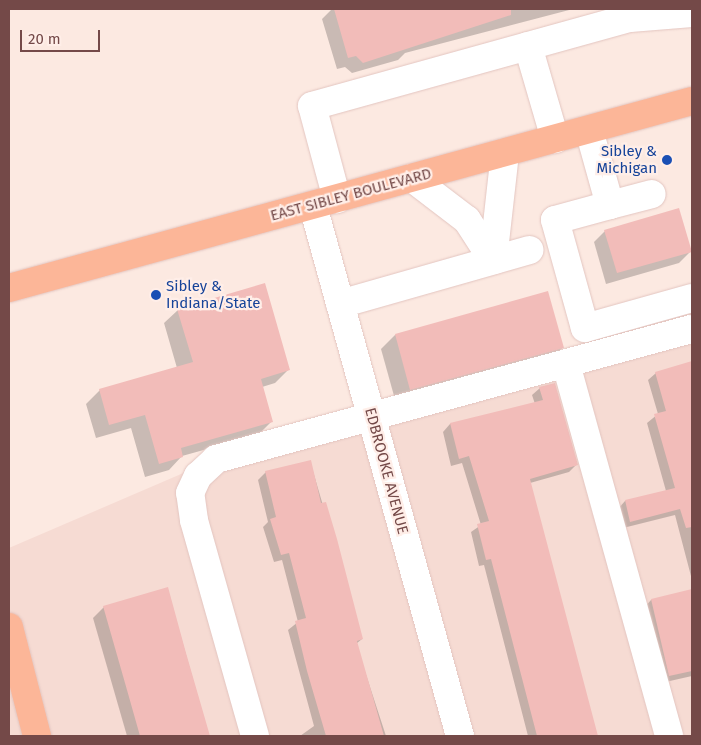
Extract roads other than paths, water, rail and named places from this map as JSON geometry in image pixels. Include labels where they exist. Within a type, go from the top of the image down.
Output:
[{"type":"main road","name":"EAST SIBLEY BOULEVARD","points":[[9,288],[692,101]]},
{"type":"main road","points":[[9,627],[37,736]]},
{"type":"street","points":[[555,139],[528,46],[630,18],[692,13]]},
{"type":"street","name":"EDBROOKE AVENUE","points":[[460,736],[340,304],[312,106],[528,46]]},
{"type":"street","points":[[589,130],[610,205]]},
{"type":"street","points":[[493,260],[505,153]]},
{"type":"street","points":[[412,178],[467,220],[493,260]]},
{"type":"street","points":[[652,194],[555,220],[585,328],[692,298]]},
{"type":"street","points":[[340,304],[529,250]]},
{"type":"street","points":[[255,736],[190,493],[198,476],[216,459],[692,329]]},
{"type":"street","points":[[566,364],[669,736]]},
{"type":"place","name":"Sibley & Michigan","points":[[667,160]]},
{"type":"place","name":"Sibley & Indiana/State","points":[[156,295]]}]
